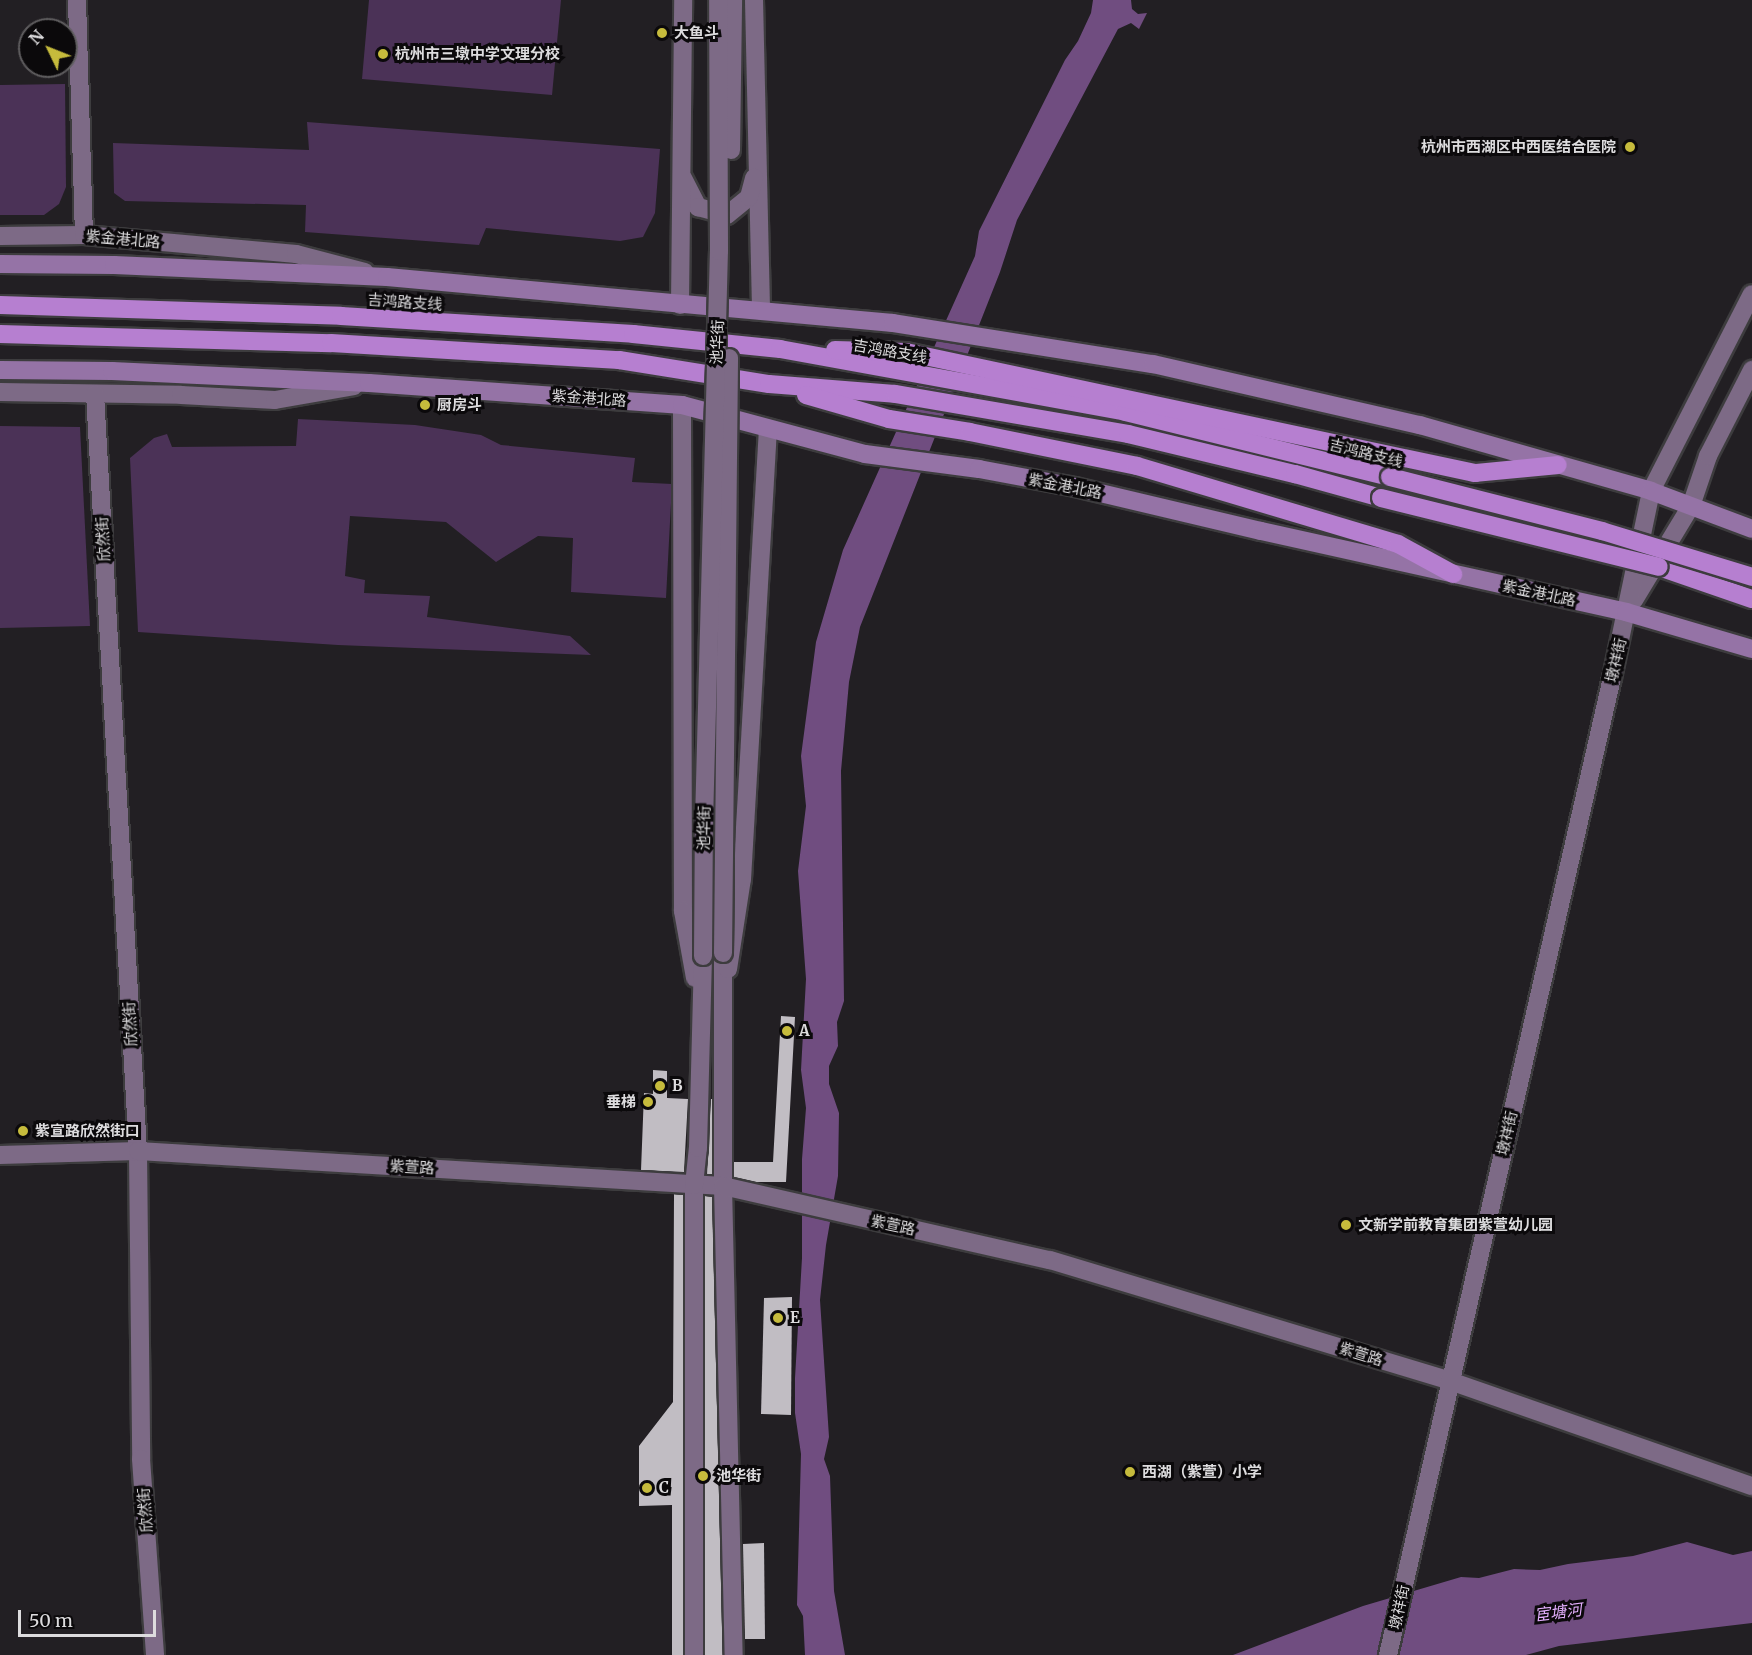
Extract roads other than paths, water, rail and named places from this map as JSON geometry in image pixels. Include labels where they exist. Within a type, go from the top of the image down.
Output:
[{"type":"highway","name":"吉鸿路支线","points":[[0,305],[341,316],[633,334],[780,349],[902,372],[992,378],[1602,531],[1752,577]]},
{"type":"highway","points":[[0,334],[331,344],[620,360],[769,384],[895,394],[1128,434],[1659,567],[1752,599]]},
{"type":"highway","points":[[780,349],[906,352],[992,378],[1475,473],[1558,465]]},
{"type":"highway","points":[[769,384],[889,419],[970,432],[1148,470],[1398,544],[1453,574]]},
{"type":"main road","name":"紫金港北路","points":[[0,264],[114,265],[387,278],[915,326],[1164,367],[1420,425],[1651,491],[1752,530]]},
{"type":"main road","name":"紫金港北路","points":[[0,370],[112,371],[369,383],[682,405],[865,454],[956,466],[1075,487],[1626,612],[1752,649]]},
{"type":"street","points":[[77,0],[84,235]]},
{"type":"street","points":[[680,304],[683,0]]},
{"type":"street","name":"池华街","points":[[694,1655],[694,1185],[698,1148],[700,1009],[704,956],[704,822],[719,251],[718,0]]},
{"type":"street","name":"池华街","points":[[733,0],[723,953],[723,1186],[734,1655]]},
{"type":"street","points":[[754,0],[761,311]]},
{"type":"street","points":[[681,176],[698,207],[727,215],[749,197],[756,168]]},
{"type":"street","name":"紫金港北路","points":[[0,236],[84,235],[296,254],[387,278]]},
{"type":"street","name":"墩祥街","points":[[1388,1655],[1626,612],[1651,491],[1752,294]]},
{"type":"street","name":"墩祥街","points":[[1626,612],[1691,506],[1708,456],[1752,370]]},
{"type":"street","name":"紫金港北路","points":[[0,392],[181,395],[275,400],[369,383]]},
{"type":"street","name":"欣然街","points":[[95,394],[138,1151],[141,1459],[155,1655]]},
{"type":"street","points":[[682,405],[683,911],[700,1009]]},
{"type":"street","points":[[723,1006],[742,879],[768,429]]},
{"type":"street","name":"紫萱路","points":[[0,1155],[138,1151],[723,1186],[1050,1260],[1450,1381],[1751,1485]]},
{"type":"water","points":[[1093,0],[1131,0],[1132,9],[1138,14],[1147,13],[1139,29],[1131,23],[1118,29],[1017,220],[1000,272],[860,627],[849,682],[841,771],[844,1001],[837,1022],[838,1046],[829,1066],[829,1084],[839,1113],[838,1176],[826,1245],[820,1300],[829,1437],[824,1459],[830,1476],[834,1591],[845,1655],[805,1655],[803,1616],[797,1605],[801,1454],[795,1413],[802,1258],[802,1159],[806,1108],[801,1070],[806,979],[798,871],[806,806],[801,756],[816,642],[843,550],[975,256],[979,231],[1065,60],[1078,41],[1091,13]]},
{"type":"water","name":"宦塘河","points":[[1687,1542],[1733,1555],[1752,1551],[1752,1623],[1559,1646],[1526,1655],[1233,1655],[1363,1606],[1461,1577],[1479,1578],[1514,1569],[1540,1570],[1633,1556]]},
{"type":"place","name":"大鱼斗","points":[[662,33]]},
{"type":"place","name":"杭州市三墩中学文理分校","points":[[383,54]]},
{"type":"place","name":"杭州市西湖区中西医结合医院","points":[[1630,147]]},
{"type":"place","name":"厨房斗","points":[[425,405]]},
{"type":"place","name":"A","points":[[787,1031]]},
{"type":"place","name":"B","points":[[660,1086]]},
{"type":"place","name":"垂梯","points":[[648,1102]]},
{"type":"place","name":"紫宣路欣然街口","points":[[23,1131]]},
{"type":"place","name":"文新学前教育集团紫萱幼儿园","points":[[1346,1225]]},
{"type":"place","name":"E","points":[[778,1318]]},
{"type":"place","name":"西湖（紫萱）小学","points":[[1130,1472]]},
{"type":"place","name":"池华街","points":[[703,1476]]},
{"type":"place","name":"C","points":[[647,1488]]}]
